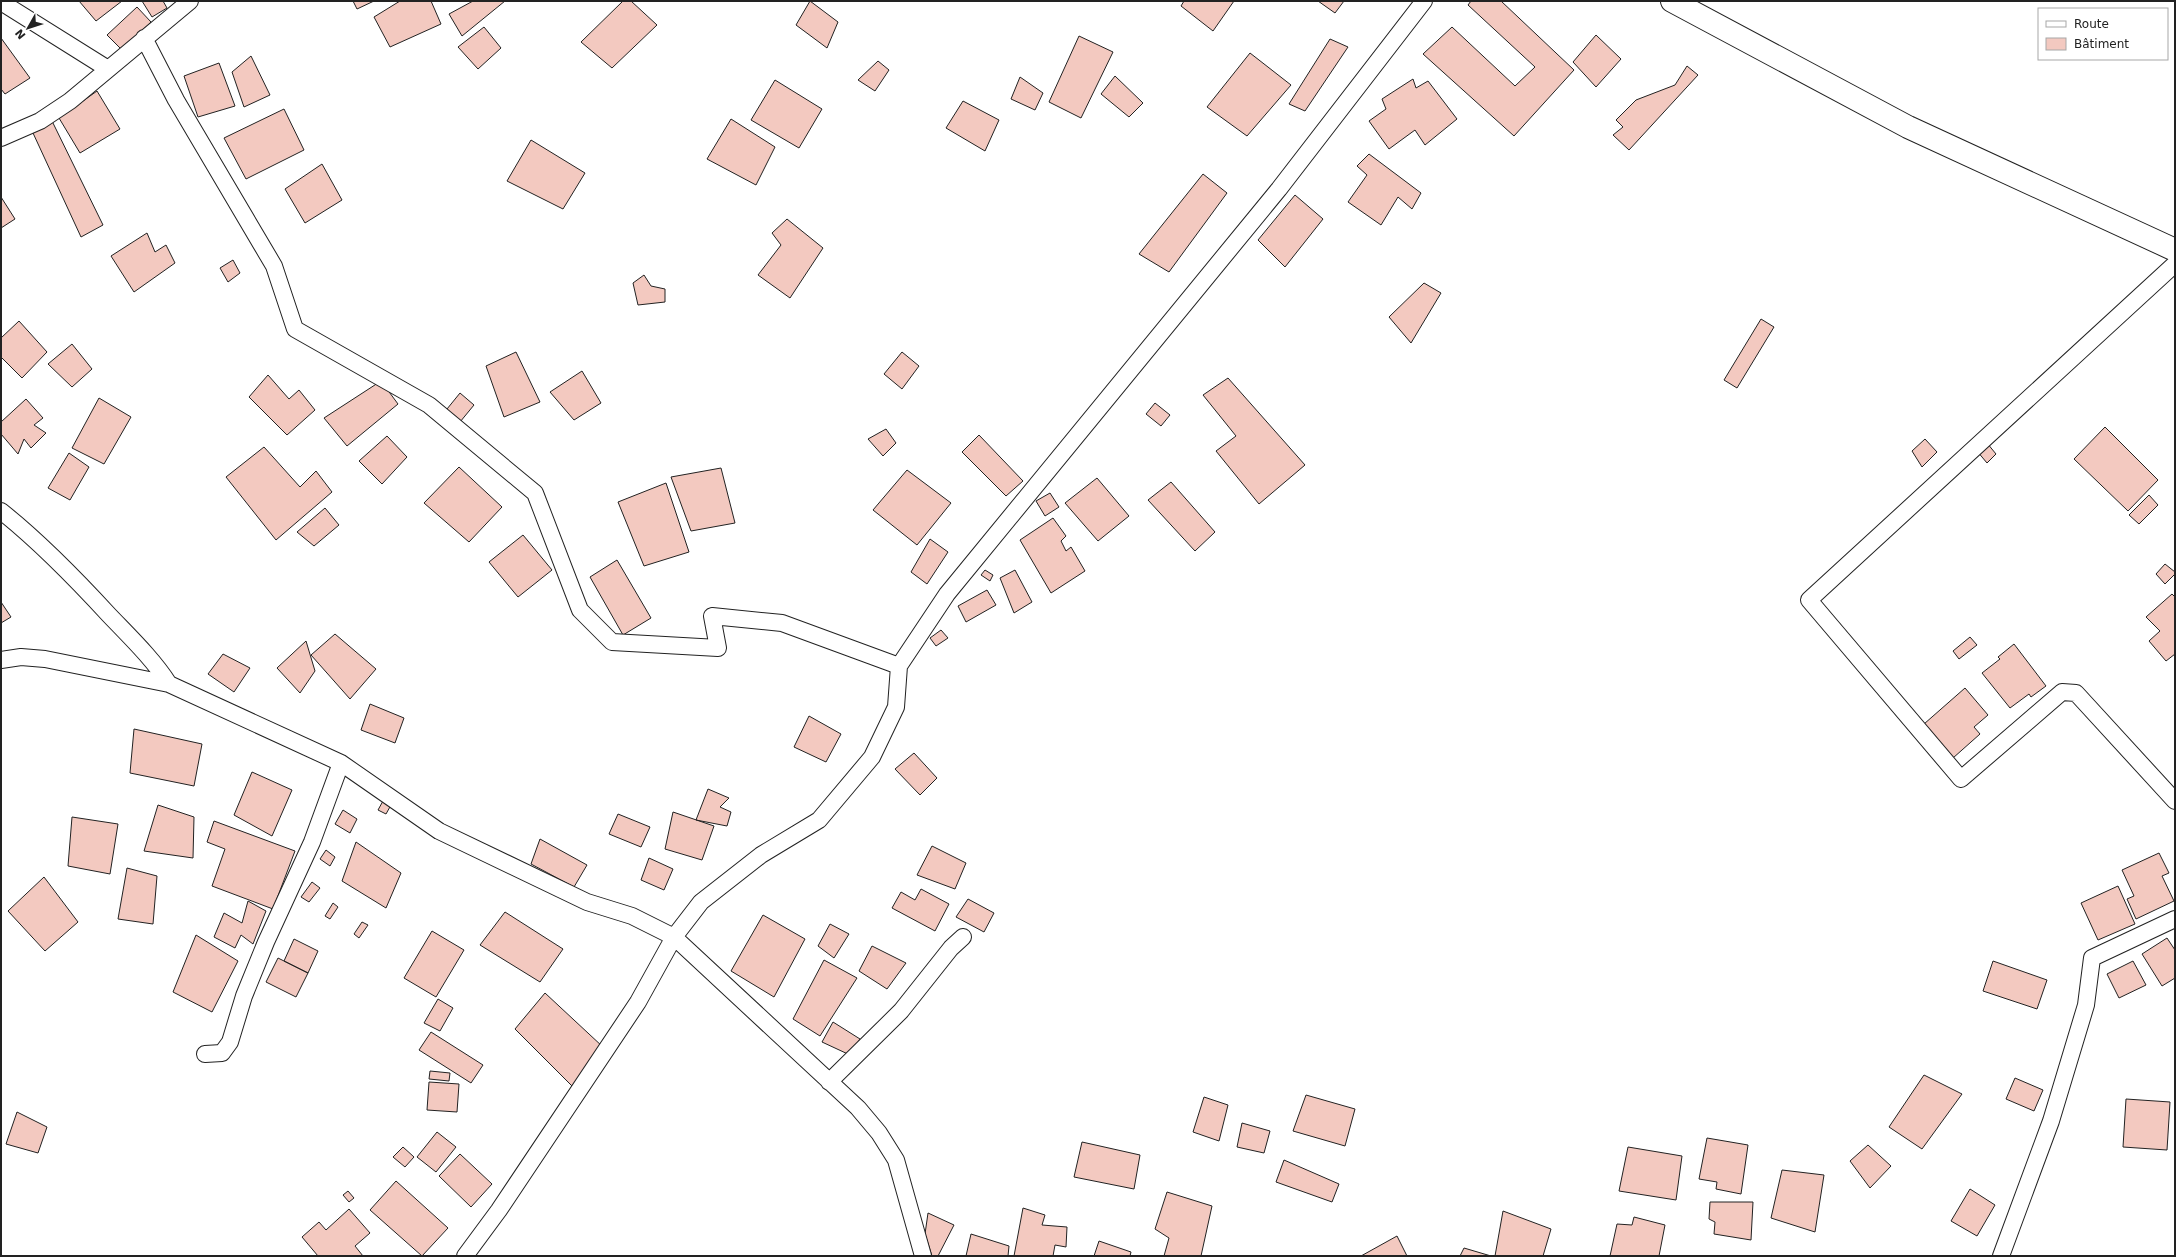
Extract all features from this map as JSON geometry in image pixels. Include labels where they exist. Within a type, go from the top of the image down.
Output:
[{"type":"main road","points":[[1672,1],[1908,127],[2175,250]]},
{"type":"street","points":[[1,138],[46,117],[70,101],[190,1]]},
{"type":"street","points":[[465,1256],[499,1210],[638,1002],[674,937],[701,902],[761,855],[819,820],[867,762],[896,706],[899,666],[948,594],[1279,189],[1424,1]]},
{"type":"street","points":[[1,2],[108,69]]},
{"type":"street","points":[[144,38],[176,100],[274,266],[295,329],[429,404],[535,492],[580,610],[612,642],[718,648],[712,616],[782,623],[899,666]]},
{"type":"street","points":[[2175,264],[1809,600],[1961,779],[2062,692],[2076,693],[2175,801]]},
{"type":"street","points":[[1,511],[28,533],[81,585],[157,666],[169,684]]},
{"type":"street","points":[[1,660],[21,657],[45,659],[169,684],[341,763],[439,831],[587,902],[632,916],[674,937],[858,1108],[879,1133],[896,1160],[923,1256]]},
{"type":"street","points":[[205,1054],[222,1053],[230,1042],[252,976],[312,842],[341,763]]},
{"type":"street","points":[[2002,1256],[2050,1121],[2086,1004],[2092,958],[2175,919]]},
{"type":"street","points":[[829,1082],[901,1011],[950,948],[963,937]]},
{"type":"building","points":[[79,1],[122,1],[96,21]]},
{"type":"building","points":[[142,1],[163,1],[167,8],[152,17]]},
{"type":"building","points":[[353,1],[374,1],[357,9]]},
{"type":"building","points":[[400,1],[431,1],[441,24],[390,47],[374,17]]},
{"type":"building","points":[[473,1],[505,1],[462,36],[449,14]]},
{"type":"building","points":[[623,1],[631,1],[657,25],[612,68],[581,42]]},
{"type":"building","points":[[810,1],[838,22],[827,48],[796,25]]},
{"type":"building","points":[[1184,1],[1234,1],[1213,31],[1181,6]]},
{"type":"building","points":[[1318,1],[1344,1],[1335,13]]},
{"type":"building","points":[[1471,1],[1501,1],[1574,70],[1514,136],[1423,54],[1452,27],[1515,86],[1535,67],[1468,5]]},
{"type":"building","points":[[137,7],[151,22],[122,50],[107,35]]},
{"type":"building","points":[[484,27],[501,48],[478,69],[458,47]]},
{"type":"building","points":[[1596,35],[1621,59],[1596,87],[1573,62]]},
{"type":"building","points":[[1079,36],[1113,52],[1081,118],[1049,102]]},
{"type":"building","points":[[1,38],[30,78],[5,94],[1,89]]},
{"type":"building","points":[[1330,39],[1348,47],[1305,111],[1289,104]]},
{"type":"building","points":[[1250,53],[1291,85],[1247,136],[1207,107]]},
{"type":"building","points":[[251,56],[270,95],[244,107],[232,72]]},
{"type":"building","points":[[878,61],[889,70],[875,91],[858,80]]},
{"type":"building","points":[[219,63],[235,106],[198,117],[184,76]]},
{"type":"building","points":[[1687,66],[1698,75],[1629,150],[1613,135],[1623,127],[1616,120],[1636,100],[1675,85]]},
{"type":"building","points":[[1115,76],[1143,103],[1129,117],[1101,94]]},
{"type":"building","points":[[1020,77],[1043,93],[1035,110],[1011,99]]},
{"type":"building","points":[[1413,79],[1416,88],[1428,81],[1457,119],[1425,145],[1415,130],[1389,149],[1369,121],[1386,109],[1382,99]]},
{"type":"building","points":[[775,80],[822,109],[799,148],[751,120]]},
{"type":"building","points":[[97,91],[120,129],[80,153],[59,118]]},
{"type":"building","points":[[963,101],[999,120],[985,151],[946,128]]},
{"type":"building","points":[[284,109],[304,150],[246,179],[224,138]]},
{"type":"building","points":[[731,119],[775,147],[756,185],[707,159]]},
{"type":"building","points":[[52,121],[103,225],[81,237],[33,133]]},
{"type":"building","points":[[531,140],[585,173],[563,209],[507,181]]},
{"type":"building","points":[[1369,154],[1421,193],[1412,209],[1398,197],[1381,225],[1348,202],[1367,175],[1357,166]]},
{"type":"building","points":[[322,164],[342,200],[305,223],[285,189]]},
{"type":"building","points":[[1203,174],[1227,193],[1169,272],[1139,254]]},
{"type":"building","points":[[1295,195],[1323,219],[1285,267],[1258,240]]},
{"type":"building","points":[[1,197],[15,219],[1,228]]},
{"type":"building","points":[[787,219],[823,248],[790,298],[758,275],[781,245],[772,233]]},
{"type":"building","points":[[147,233],[155,252],[166,245],[175,263],[134,292],[111,256]]},
{"type":"building","points":[[233,260],[240,273],[228,282],[220,268]]},
{"type":"building","points":[[644,275],[651,286],[665,289],[665,302],[638,305],[633,283]]},
{"type":"building","points":[[1424,283],[1441,293],[1411,343],[1389,317]]},
{"type":"building","points":[[1761,319],[1774,327],[1737,388],[1724,380]]},
{"type":"building","points":[[19,321],[47,352],[22,378],[1,357],[1,338]]},
{"type":"building","points":[[72,344],[92,369],[72,387],[48,364]]},
{"type":"building","points":[[516,352],[540,402],[504,417],[486,366]]},
{"type":"building","points":[[902,352],[919,366],[902,389],[884,374]]},
{"type":"building","points":[[582,371],[601,403],[574,420],[550,392]]},
{"type":"building","points":[[268,375],[289,399],[299,390],[315,410],[287,435],[249,397]]},
{"type":"building","points":[[1228,378],[1305,465],[1259,504],[1216,451],[1236,436],[1203,395]]},
{"type":"building","points":[[381,381],[398,404],[347,446],[324,418]]},
{"type":"building","points":[[460,393],[474,405],[460,422],[447,409]]},
{"type":"building","points":[[99,398],[131,417],[104,464],[72,448]]},
{"type":"building","points":[[26,399],[43,418],[34,425],[46,433],[31,448],[24,439],[18,454],[1,434],[1,422]]},
{"type":"building","points":[[1155,403],[1170,415],[1161,426],[1146,414]]},
{"type":"building","points":[[2105,427],[2158,480],[2128,511],[2074,459]]},
{"type":"building","points":[[886,429],[896,443],[883,456],[868,439]]},
{"type":"building","points":[[979,435],[1023,481],[1006,496],[962,452]]},
{"type":"building","points":[[387,436],[407,457],[382,484],[359,461]]},
{"type":"building","points":[[1925,439],[1937,452],[1922,467],[1912,451]]},
{"type":"building","points":[[1987,443],[1996,454],[1987,463],[1977,451]]},
{"type":"building","points":[[264,447],[300,487],[316,471],[332,492],[276,540],[226,477]]},
{"type":"building","points":[[69,453],[89,467],[70,500],[48,488]]},
{"type":"building","points":[[459,467],[502,507],[469,542],[424,503]]},
{"type":"building","points":[[721,468],[735,523],[691,531],[671,477]]},
{"type":"building","points":[[907,470],[951,503],[917,545],[873,510]]},
{"type":"building","points":[[1097,478],[1129,516],[1098,541],[1065,503]]},
{"type":"building","points":[[1171,482],[1215,532],[1195,551],[1148,500]]},
{"type":"building","points":[[666,483],[689,552],[644,566],[618,502]]},
{"type":"building","points":[[1050,493],[1059,507],[1045,516],[1036,501]]},
{"type":"building","points":[[2149,495],[2158,505],[2139,524],[2129,515]]},
{"type":"building","points":[[325,508],[339,525],[314,546],[297,532]]},
{"type":"building","points":[[1053,518],[1066,536],[1061,541],[1066,551],[1071,547],[1085,571],[1051,593],[1020,540]]},
{"type":"building","points":[[523,535],[552,570],[518,597],[489,562]]},
{"type":"building","points":[[930,539],[948,552],[927,584],[911,572]]},
{"type":"building","points":[[617,560],[651,618],[623,635],[590,577]]},
{"type":"building","points":[[2165,564],[2175,572],[2175,574],[2165,584],[2156,574]]},
{"type":"building","points":[[985,570],[993,575],[990,581],[981,575]]},
{"type":"building","points":[[1015,570],[1032,602],[1014,613],[1000,578]]},
{"type":"building","points":[[987,590],[996,605],[966,622],[958,606]]},
{"type":"building","points":[[2172,594],[2175,597],[2175,654],[2166,661],[2149,641],[2160,631],[2146,617]]},
{"type":"building","points":[[1,602],[11,617],[1,623]]},
{"type":"building","points":[[941,630],[948,638],[936,646],[930,638]]},
{"type":"building","points":[[335,634],[376,669],[350,699],[311,655]]},
{"type":"building","points":[[1970,637],[1977,645],[1959,659],[1953,651]]},
{"type":"building","points":[[306,641],[315,671],[300,693],[277,668]]},
{"type":"building","points":[[2014,644],[2046,686],[2031,697],[2029,694],[2010,708],[1982,673],[2000,659],[1998,657]]},
{"type":"building","points":[[223,654],[250,668],[234,692],[208,674]]},
{"type":"building","points":[[1965,688],[1988,715],[1974,727],[1980,734],[1953,758],[1924,724]]},
{"type":"building","points":[[370,704],[404,718],[395,743],[361,730]]},
{"type":"building","points":[[809,716],[841,734],[826,762],[794,747]]},
{"type":"building","points":[[134,729],[202,744],[194,786],[130,773]]},
{"type":"building","points":[[914,753],[937,778],[920,795],[895,769]]},
{"type":"building","points":[[252,772],[292,790],[272,836],[234,815]]},
{"type":"building","points":[[708,789],[729,798],[720,807],[731,812],[727,826],[696,820]]},
{"type":"building","points":[[383,801],[391,805],[386,814],[378,810]]},
{"type":"building","points":[[158,805],[194,817],[193,858],[144,851]]},
{"type":"building","points":[[343,810],[357,819],[350,833],[335,824]]},
{"type":"building","points":[[673,812],[714,826],[702,860],[665,849]]},
{"type":"building","points":[[618,814],[650,827],[641,847],[609,834]]},
{"type":"building","points":[[72,817],[118,824],[110,874],[68,866]]},
{"type":"building","points":[[214,821],[295,851],[273,909],[212,886],[225,849],[207,842]]},
{"type":"building","points":[[540,839],[587,865],[574,887],[531,864]]},
{"type":"building","points":[[356,842],[401,873],[386,908],[342,881]]},
{"type":"building","points":[[932,846],[966,863],[955,889],[917,875]]},
{"type":"building","points":[[326,850],[335,857],[330,866],[320,859]]},
{"type":"building","points":[[2159,853],[2169,873],[2162,876],[2174,901],[2136,919],[2127,899],[2134,896],[2122,870]]},
{"type":"building","points":[[649,858],[673,869],[664,890],[641,880]]},
{"type":"building","points":[[127,868],[157,876],[153,924],[118,919]]},
{"type":"building","points":[[44,877],[78,922],[45,951],[8,911]]},
{"type":"building","points":[[312,882],[320,888],[309,902],[301,897]]},
{"type":"building","points":[[2118,886],[2135,924],[2098,940],[2081,903]]},
{"type":"building","points":[[921,889],[949,904],[935,931],[892,908],[901,892],[915,900]]},
{"type":"building","points":[[968,899],[994,913],[984,932],[956,917]]},
{"type":"building","points":[[248,901],[266,911],[253,944],[241,935],[235,948],[214,937],[224,913],[242,923]]},
{"type":"building","points":[[333,903],[338,907],[330,919],[325,916]]},
{"type":"building","points":[[505,912],[563,949],[540,982],[480,945]]},
{"type":"building","points":[[763,915],[805,939],[774,997],[731,971]]},
{"type":"building","points":[[362,922],[368,925],[359,938],[354,934]]},
{"type":"building","points":[[830,924],[849,934],[834,958],[818,946]]},
{"type":"building","points":[[432,931],[464,950],[436,997],[404,978]]},
{"type":"building","points":[[196,935],[238,961],[212,1012],[173,992]]},
{"type":"building","points":[[2167,938],[2175,950],[2175,978],[2162,986],[2142,954]]},
{"type":"building","points":[[294,939],[318,951],[308,973],[284,961]]},
{"type":"building","points":[[872,946],[906,963],[887,989],[859,971]]},
{"type":"building","points":[[278,958],[308,973],[296,997],[266,982]]},
{"type":"building","points":[[824,960],[857,978],[820,1036],[793,1019]]},
{"type":"building","points":[[1993,961],[2047,980],[2037,1009],[1983,991]]},
{"type":"building","points":[[2133,961],[2146,985],[2119,998],[2107,974]]},
{"type":"building","points":[[545,993],[603,1047],[572,1086],[515,1029]]},
{"type":"building","points":[[438,999],[453,1008],[440,1031],[424,1023]]},
{"type":"building","points":[[833,1022],[860,1039],[850,1055],[822,1042]]},
{"type":"building","points":[[431,1032],[483,1065],[471,1083],[419,1050]]},
{"type":"building","points":[[430,1071],[450,1073],[449,1081],[429,1079]]},
{"type":"building","points":[[1924,1075],[1962,1094],[1922,1149],[1889,1127]]},
{"type":"building","points":[[2015,1078],[2043,1090],[2034,1111],[2006,1099]]},
{"type":"building","points":[[429,1082],[459,1084],[457,1112],[427,1110]]},
{"type":"building","points":[[1306,1095],[1355,1109],[1345,1146],[1293,1131]]},
{"type":"building","points":[[1204,1097],[1228,1105],[1219,1141],[1193,1132]]},
{"type":"building","points":[[2126,1099],[2170,1102],[2167,1150],[2123,1147]]},
{"type":"building","points":[[17,1112],[47,1127],[38,1153],[6,1144]]},
{"type":"building","points":[[1242,1123],[1270,1131],[1264,1153],[1237,1147]]},
{"type":"building","points":[[437,1132],[456,1147],[436,1172],[417,1157]]},
{"type":"building","points":[[1707,1138],[1748,1145],[1741,1194],[1716,1189],[1717,1182],[1699,1179]]},
{"type":"building","points":[[1082,1142],[1140,1155],[1134,1189],[1074,1177]]},
{"type":"building","points":[[1868,1145],[1891,1166],[1870,1188],[1850,1161]]},
{"type":"building","points":[[403,1147],[414,1157],[405,1167],[393,1157]]},
{"type":"building","points":[[1628,1147],[1682,1156],[1676,1200],[1619,1191]]},
{"type":"building","points":[[460,1154],[492,1184],[471,1207],[439,1176]]},
{"type":"building","points":[[1284,1160],[1339,1184],[1332,1202],[1276,1182]]},
{"type":"building","points":[[1782,1170],[1824,1175],[1815,1232],[1771,1218]]},
{"type":"building","points":[[396,1181],[448,1228],[422,1256],[370,1210]]},
{"type":"building","points":[[1970,1189],[1995,1205],[1977,1236],[1951,1221]]},
{"type":"building","points":[[348,1191],[354,1198],[349,1202],[343,1195]]},
{"type":"building","points":[[1167,1192],[1212,1206],[1201,1256],[1164,1256],[1169,1238],[1155,1229]]},
{"type":"building","points":[[1710,1202],[1753,1202],[1751,1240],[1714,1234],[1715,1222],[1709,1219]]},
{"type":"building","points":[[1023,1208],[1045,1215],[1042,1225],[1067,1227],[1066,1247],[1055,1245],[1053,1256],[1014,1256]]},
{"type":"building","points":[[349,1209],[370,1233],[355,1246],[363,1256],[318,1256],[302,1237],[319,1222],[326,1230]]},
{"type":"building","points":[[1503,1211],[1551,1229],[1543,1256],[1495,1256]]},
{"type":"building","points":[[928,1213],[954,1225],[938,1256],[932,1256],[925,1234]]},
{"type":"building","points":[[1634,1217],[1665,1225],[1659,1256],[1610,1256],[1617,1224],[1632,1225]]},
{"type":"building","points":[[971,1234],[1009,1246],[1008,1256],[966,1256]]},
{"type":"building","points":[[1397,1236],[1407,1256],[1361,1256]]},
{"type":"building","points":[[1099,1241],[1131,1252],[1130,1256],[1094,1256]]},
{"type":"building","points":[[1464,1248],[1491,1256],[1460,1256]]}]
